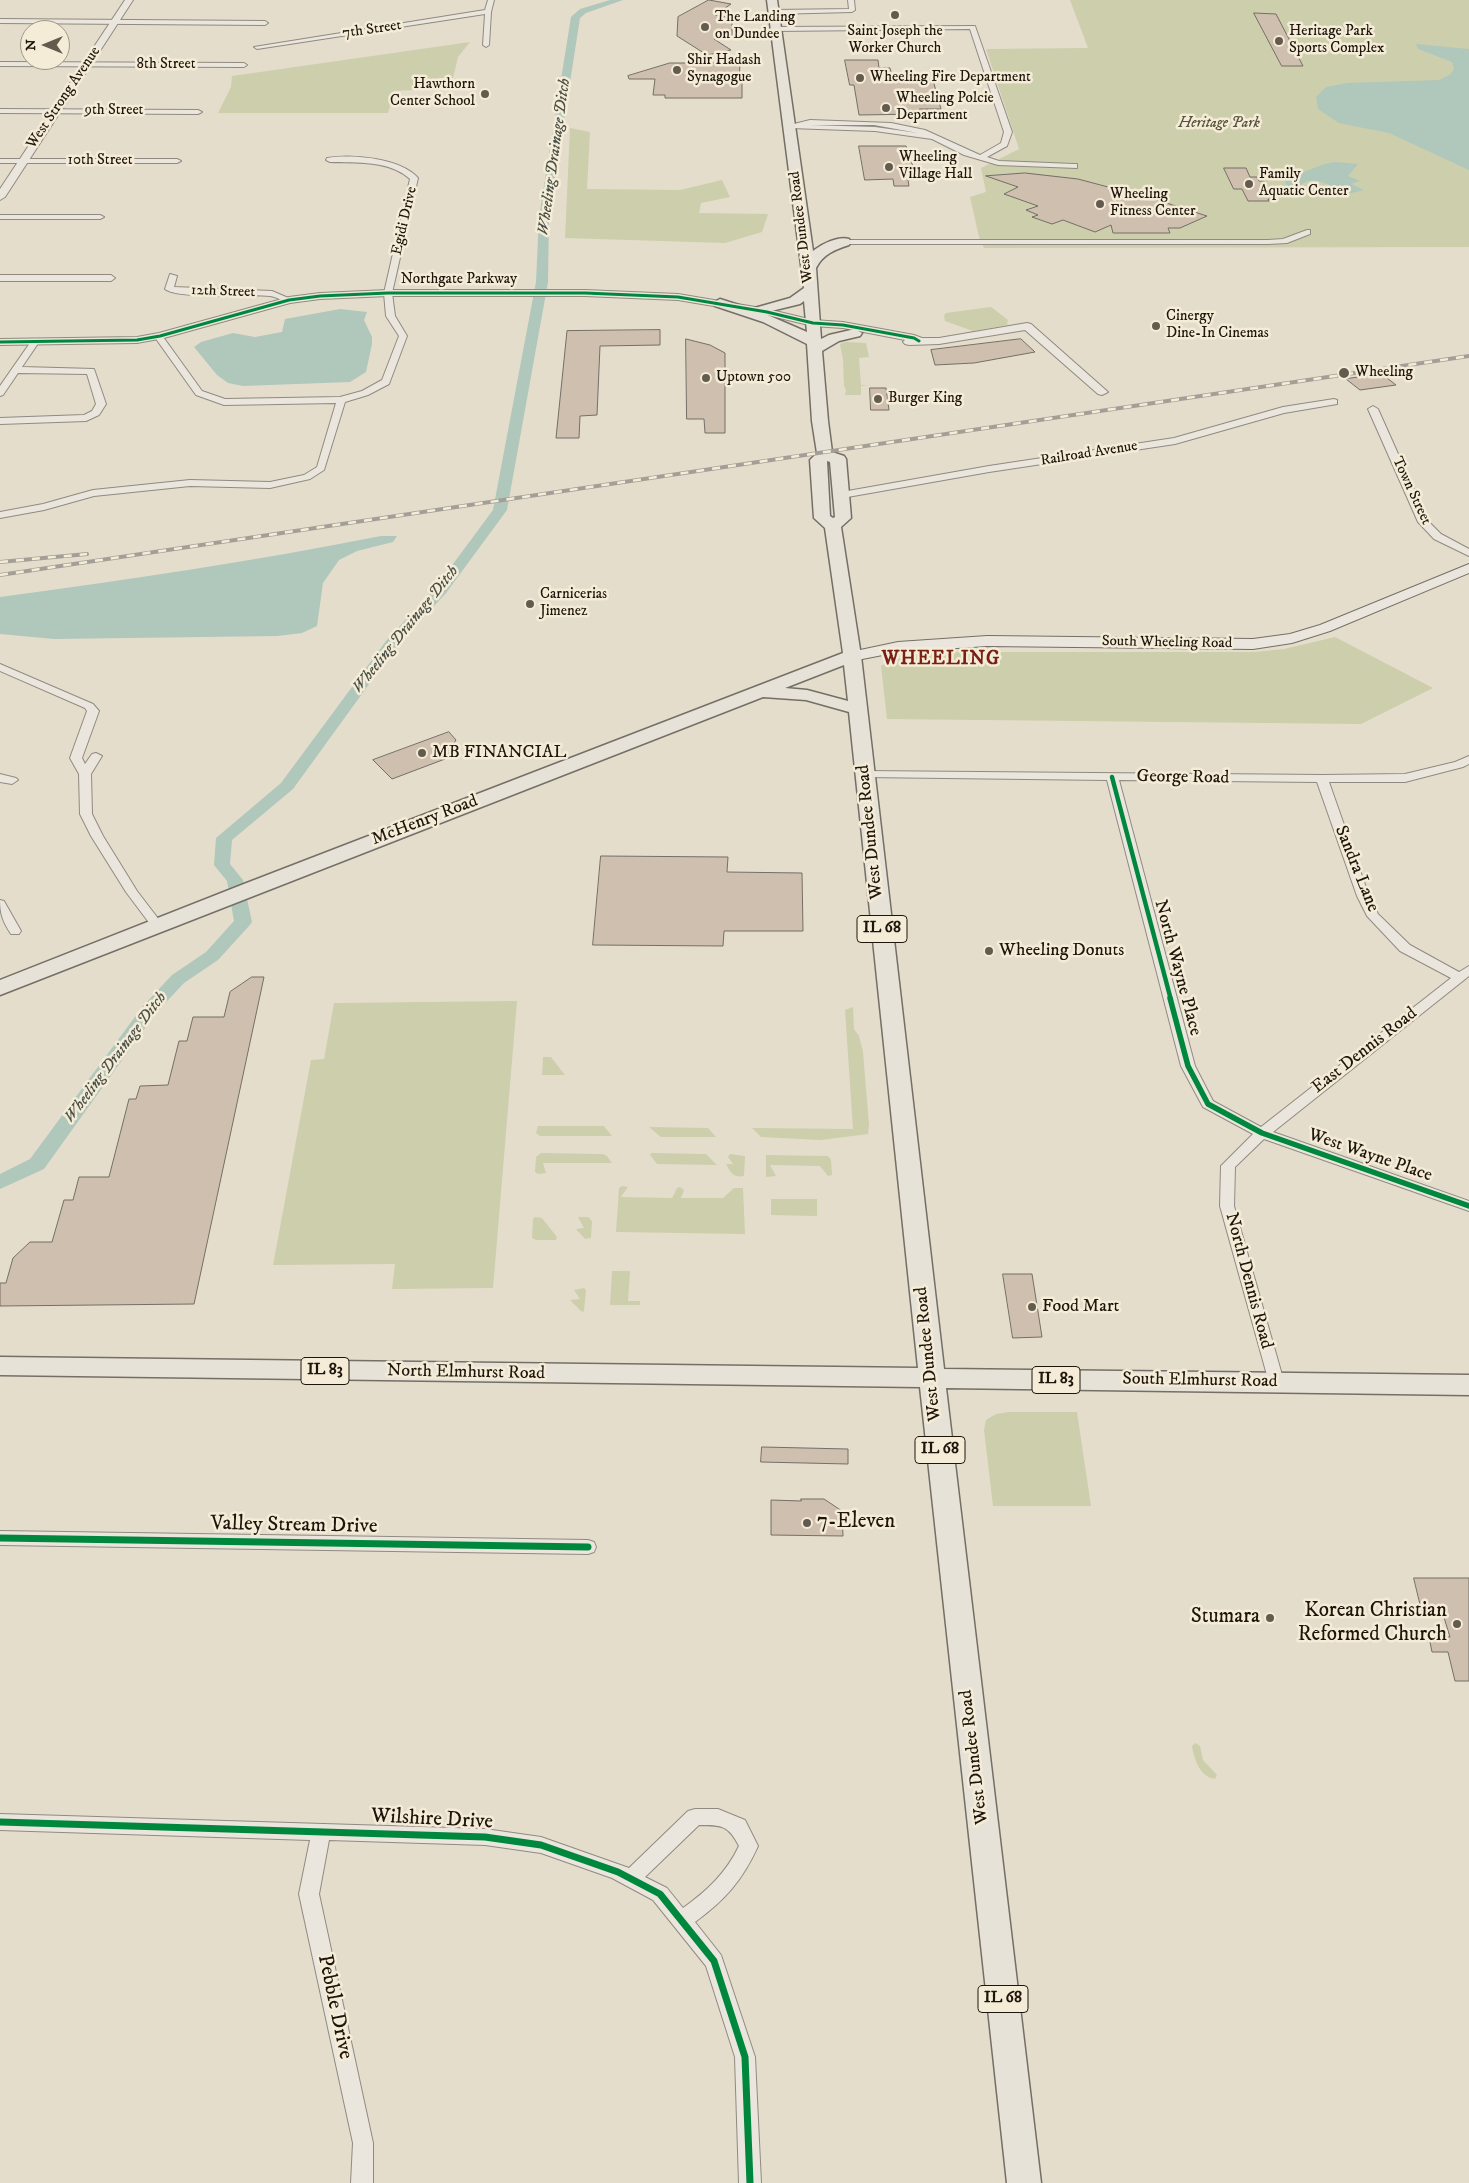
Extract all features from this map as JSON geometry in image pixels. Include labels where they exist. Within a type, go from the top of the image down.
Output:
[{"type":"main road","name":"West Dundee Road","points":[[772,0],[795,126],[803,226],[809,268],[820,420],[825,455],[818,460],[822,518],[833,526],[852,656],[1024,2183]]},
{"type":"main road","points":[[803,226],[816,236],[844,242]]},
{"type":"main road","points":[[809,268],[815,255],[824,249],[844,242]]},
{"type":"main road","points":[[757,310],[795,301],[810,290]]},
{"type":"main road","points":[[720,303],[768,319],[815,346],[834,338],[855,333]]},
{"type":"main road","points":[[825,455],[838,460],[842,495],[843,518],[833,526]]},
{"type":"main road","name":"South Wheeling Road","points":[[852,656],[898,647],[987,641],[1253,644],[1292,638],[1326,628],[1469,568]]},
{"type":"main road","name":"McHenry Road","points":[[0,988],[207,905],[852,656]]},
{"type":"main road","points":[[760,692],[808,695],[858,708]]},
{"type":"main road","name":"North Elmhurst Road","points":[[0,1366],[932,1379]]},
{"type":"main road","name":"South Elmhurst Road","points":[[932,1379],[1469,1385]]},
{"type":"street","name":"West Strong Avenue","points":[[0,197],[129,0]]},
{"type":"street","points":[[486,45],[488,12],[491,0]]},
{"type":"street","points":[[774,12],[850,11],[852,10],[851,0]]},
{"type":"street","name":"7th Street","points":[[257,47],[488,12]]},
{"type":"street","points":[[0,21],[265,23]]},
{"type":"street","points":[[776,28],[973,27],[1008,132],[1004,144],[980,158]]},
{"type":"street","name":"8th Street","points":[[0,64],[244,65]]},
{"type":"street","name":"9th Street","points":[[0,111],[198,112]]},
{"type":"street","points":[[795,126],[875,129],[934,138],[980,158],[998,163],[1074,166]]},
{"type":"street","name":"Egidi Drive","points":[[330,160],[373,162],[408,171],[414,178],[388,293]]},
{"type":"street","name":"10th Street","points":[[0,161],[178,162]]},
{"type":"street","points":[[0,217],[100,217]]},
{"type":"street","points":[[844,242],[1268,242],[1284,241],[1307,232]]},
{"type":"street","name":"12th Street","points":[[172,276],[169,289],[195,292],[272,294],[289,300]]},
{"type":"street","points":[[0,278],[112,278]]},
{"type":"street","points":[[158,336],[200,393],[224,402],[341,400],[386,382],[403,336],[393,326],[387,310],[388,293]]},
{"type":"street","name":"Northgate Parkway","points":[[0,342],[112,342],[158,336],[289,300],[320,296],[388,293],[562,293],[661,296],[720,303],[757,310],[832,326],[840,330],[897,341],[939,341],[1027,326],[1102,392]]},
{"type":"street","name":"Northgate Parkway","points":[[832,326],[843,325],[919,340]]},
{"type":"street","points":[[0,394],[35,342]]},
{"type":"street","points":[[0,421],[86,418],[96,413],[100,404],[91,371],[17,370]]},
{"type":"street","points":[[0,515],[44,507],[93,493],[190,483],[270,486],[307,477],[321,468],[341,400]]},
{"type":"street","name":"Railroad Avenue","points":[[842,495],[989,469],[1175,441],[1283,410],[1334,402]]},
{"type":"street","name":"Town Street","points":[[1373,410],[1423,522],[1429,530],[1441,539],[1469,553]]},
{"type":"street","points":[[0,667],[89,706],[93,713],[76,758],[85,774],[86,814],[97,836],[132,892],[157,925]]},
{"type":"street","points":[[85,774],[96,756]]},
{"type":"street","name":"George Road","points":[[864,774],[1322,779],[1405,778],[1459,765],[1469,759]]},
{"type":"street","name":"North Wayne Place","points":[[1112,777],[1188,1066],[1208,1104],[1262,1133]]},
{"type":"street","name":"Sandra Lane","points":[[1322,779],[1363,896],[1373,916],[1406,948],[1464,974]]},
{"type":"street","points":[[0,904],[15,931]]},
{"type":"street","name":"East Dennis Road","points":[[1262,1133],[1464,974]]},
{"type":"street","name":"West Wayne Place","points":[[1262,1133],[1469,1206]]},
{"type":"street","name":"North Dennis Road","points":[[1262,1133],[1228,1166],[1227,1206],[1276,1382]]},
{"type":"street","name":"Valley Stream Drive","points":[[0,1538],[588,1547]]},
{"type":"street","points":[[630,1879],[695,1817],[718,1817],[738,1826],[749,1846],[740,1867],[721,1892],[681,1921]]},
{"type":"street","name":"Wilshire Drive","points":[[0,1822],[485,1837],[541,1845],[618,1872],[660,1894],[714,1961],[745,2057],[750,2183]]},
{"type":"street","name":"Pebble Drive","points":[[321,1832],[309,1894],[363,2143],[362,2183]]},
{"type":"green space","name":"Heritage Park","points":[[1070,0],[1469,0],[1469,247],[984,248],[979,237],[970,197],[986,192],[981,168],[1019,149],[986,49],[1088,48]]},
{"type":"green space","points":[[470,42],[458,57],[453,78],[439,78],[435,89],[394,91],[388,113],[218,113],[231,87],[232,76]]},
{"type":"green space","points":[[570,128],[590,132],[587,189],[680,190],[722,180],[730,197],[701,203],[699,213],[768,214],[762,232],[725,243],[565,238]]},
{"type":"green space","points":[[991,307],[1008,320],[1008,325],[973,331],[945,321],[944,315],[946,313]]},
{"type":"green space","points":[[845,342],[866,343],[869,357],[859,358],[861,385],[869,386],[861,386],[861,395],[845,395],[840,344]]},
{"type":"green space","points":[[1335,637],[1433,688],[1361,724],[887,719],[881,666],[895,659],[911,656],[944,652],[1255,652],[1284,649]]},
{"type":"green space","points":[[517,1001],[493,1288],[392,1289],[395,1264],[273,1265],[311,1060],[324,1059],[334,1003]]},
{"type":"green space","points":[[853,1007],[854,1029],[859,1036],[863,1052],[869,1125],[868,1134],[821,1140],[761,1137],[752,1128],[853,1129],[845,1010]]},
{"type":"green space","points":[[543,1057],[551,1057],[565,1075],[542,1075]]},
{"type":"green space","points":[[538,1126],[604,1126],[612,1136],[540,1136],[536,1133]]},
{"type":"green space","points":[[649,1127],[708,1128],[716,1137],[661,1137]]},
{"type":"green space","points":[[541,1153],[603,1154],[612,1163],[543,1163],[546,1173],[538,1174],[535,1172],[536,1157]]},
{"type":"green space","points":[[652,1153],[706,1154],[717,1165],[657,1164],[650,1155]]},
{"type":"green space","points":[[730,1154],[745,1156],[744,1176],[735,1175],[729,1170],[726,1164],[733,1164],[728,1157]]},
{"type":"green space","points":[[766,1155],[828,1156],[831,1160],[832,1175],[828,1176],[820,1166],[770,1165],[776,1176],[766,1177]]},
{"type":"green space","points":[[622,1186],[628,1187],[621,1197],[672,1198],[677,1188],[680,1187],[684,1190],[681,1198],[723,1198],[734,1188],[743,1188],[745,1234],[616,1232],[619,1188]]},
{"type":"green space","points":[[771,1199],[817,1199],[817,1216],[771,1215]]},
{"type":"green space","points":[[535,1217],[542,1218],[557,1237],[556,1240],[536,1240],[532,1238],[533,1219]]},
{"type":"green space","points":[[578,1217],[588,1217],[592,1221],[591,1238],[585,1239],[576,1229],[584,1228]]},
{"type":"green space","points":[[612,1271],[630,1271],[628,1301],[640,1301],[640,1305],[610,1305]]},
{"type":"green space","points":[[584,1288],[586,1290],[584,1311],[582,1312],[570,1300],[580,1299],[574,1290]]},
{"type":"green space","points":[[1009,1412],[1077,1412],[1091,1506],[993,1506],[984,1430],[986,1420],[996,1414]]},
{"type":"green space","points":[[1195,1743],[1200,1746],[1203,1760],[1217,1775],[1215,1779],[1205,1775],[1199,1767],[1192,1746]]},
{"type":"shaded area","points":[[1416,44],[1469,49],[1469,170],[1389,133],[1339,123],[1318,109],[1316,97],[1326,87],[1347,83],[1439,80],[1451,74],[1454,68],[1452,62],[1418,49]]},
{"type":"shaded area","points":[[1335,162],[1358,164],[1348,176],[1360,181],[1351,184],[1364,190],[1347,194],[1324,183],[1312,180],[1301,185],[1303,190],[1288,190],[1283,176],[1298,174]]},
{"type":"shaded area","points":[[340,309],[367,312],[364,320],[372,337],[366,372],[350,382],[243,386],[228,383],[217,375],[194,347],[201,342],[233,333],[255,337],[282,332],[285,319]]},
{"type":"shaded area","points":[[381,536],[397,536],[393,542],[357,551],[339,560],[323,583],[317,626],[302,633],[277,636],[54,639],[0,634],[0,597],[191,570]]},
{"type":"building","name":"The Landing on Dundee","points":[[709,0],[731,4],[715,15],[732,18],[732,36],[714,39],[731,50],[707,55],[677,36],[678,17]]},
{"type":"building","name":"Heritage Park Sports Complex","points":[[1254,13],[1276,14],[1303,66],[1282,66]]},
{"type":"building","points":[[845,60],[878,60],[879,68],[890,68],[893,80],[933,80],[941,109],[919,109],[920,114],[859,115],[854,85],[850,85]]},
{"type":"building","points":[[670,63],[740,63],[739,82],[742,82],[742,98],[665,98],[665,95],[653,95],[655,79],[629,79],[628,76]]},
{"type":"building","name":"Wheeling Village Hall","points":[[859,146],[906,146],[912,164],[924,178],[908,180],[909,186],[894,186],[893,179],[865,180]]},
{"type":"building","name":"Family Aquatic Center","points":[[1224,168],[1246,168],[1250,177],[1257,177],[1259,181],[1264,181],[1272,199],[1268,199],[1269,201],[1248,201],[1242,189],[1234,189]]},
{"type":"building","name":"Wheeling Fitness Center","points":[[1025,173],[1078,179],[1123,191],[1126,190],[1207,216],[1180,228],[1168,228],[1170,233],[1113,233],[1111,225],[1095,232],[1063,220],[1052,224],[1032,217],[1038,215],[1026,210],[1038,206],[1004,194],[1018,187],[986,176]]},
{"type":"building","points":[[660,330],[660,345],[600,346],[597,415],[580,416],[579,438],[556,438],[567,331]]},
{"type":"building","points":[[686,339],[710,345],[725,353],[725,433],[705,433],[704,419],[687,419]]},
{"type":"building","points":[[1021,339],[1035,352],[974,363],[935,365],[931,350]]},
{"type":"building","points":[[1382,374],[1396,385],[1360,390],[1346,379]]},
{"type":"building","name":"Burger King","points":[[870,388],[886,388],[889,410],[871,410]]},
{"type":"building","name":"MB FINANCIAL","points":[[449,732],[456,740],[445,759],[392,779],[373,760]]},
{"type":"building","points":[[601,856],[728,857],[727,872],[802,873],[803,931],[724,931],[723,946],[593,945]]},
{"type":"building","points":[[252,977],[264,977],[194,1304],[0,1306],[0,1283],[6,1283],[13,1258],[30,1242],[52,1242],[64,1200],[73,1200],[79,1177],[109,1177],[129,1099],[136,1099],[140,1086],[168,1085],[179,1041],[187,1041],[193,1017],[224,1017],[230,992]]},
{"type":"building","points":[[1003,1274],[1032,1274],[1042,1337],[1013,1338]]},
{"type":"building","name":"7-Eleven","points":[[762,1447],[848,1449],[848,1464],[761,1462]]},
{"type":"building","name":"7-Eleven","points":[[801,1499],[824,1499],[842,1511],[843,1536],[771,1535],[771,1500],[801,1501]]},
{"type":"building","name":"Korean Christian Reformed Church","points":[[1414,1578],[1469,1578],[1469,1681],[1455,1681],[1448,1652],[1432,1652],[1429,1637],[1450,1637],[1442,1611],[1422,1611]]},
{"type":"waterway","name":"Wheeling Drainage Ditch","points":[[0,1182],[37,1164],[149,1010],[178,979],[212,956],[243,922],[235,880],[222,865],[224,838],[287,786],[391,644],[441,590],[500,510],[542,282],[544,217],[576,17],[583,11],[619,0]]},
{"type":"railway","points":[[0,575],[1469,356]]},
{"type":"railway","points":[[0,562],[87,554]]},
{"type":"cycle path","points":[[0,342],[137,340],[160,336],[289,300],[320,296],[388,293],[585,293],[678,297],[767,312],[813,323],[843,325],[914,338],[919,341]]},
{"type":"cycle path","points":[[1112,777],[1188,1066],[1208,1104],[1262,1133],[1469,1206]]},
{"type":"cycle path","points":[[0,1538],[588,1547]]},
{"type":"cycle path","points":[[0,1822],[485,1837],[541,1845],[618,1872],[660,1894],[714,1961],[745,2057],[750,2183]]},
{"type":"place","name":"Saint Joseph the Worker Church","points":[[895,15]]},
{"type":"place","name":"The Landing on Dundee","points":[[705,27]]},
{"type":"place","name":"Heritage Park Sports Complex","points":[[1279,41]]},
{"type":"place","name":"Shir Hadash Synagogue","points":[[677,70]]},
{"type":"place","name":"Wheeling Fire Department","points":[[860,78]]},
{"type":"place","name":"Hawthorn Center School","points":[[485,94]]},
{"type":"place","name":"Wheeling Polcie Department","points":[[886,108]]},
{"type":"place","name":"Wheeling Village Hall","points":[[889,167]]},
{"type":"place","name":"Family Aquatic Center","points":[[1249,184]]},
{"type":"place","name":"Wheeling Fitness Center","points":[[1100,204]]},
{"type":"place","name":"Cinergy Dine-In Cinemas","points":[[1156,326]]},
{"type":"place","name":"Wheeling","points":[[1344,373]]},
{"type":"place","name":"Uptown 500","points":[[706,378]]},
{"type":"place","name":"Burger King","points":[[878,399]]},
{"type":"place","name":"Carnicerias Jimenez","points":[[530,604]]},
{"type":"place","name":"MB FINANCIAL","points":[[422,753]]},
{"type":"place","name":"Wheeling Donuts","points":[[989,951]]},
{"type":"place","name":"Food Mart","points":[[1032,1307]]},
{"type":"place","name":"7-Eleven","points":[[807,1523]]},
{"type":"place","name":"Stumara","points":[[1270,1618]]},
{"type":"place","name":"Korean Christian Reformed Church","points":[[1457,1624]]},
{"type":"district","name":"WHEELING","points":[[941,660]]}]
